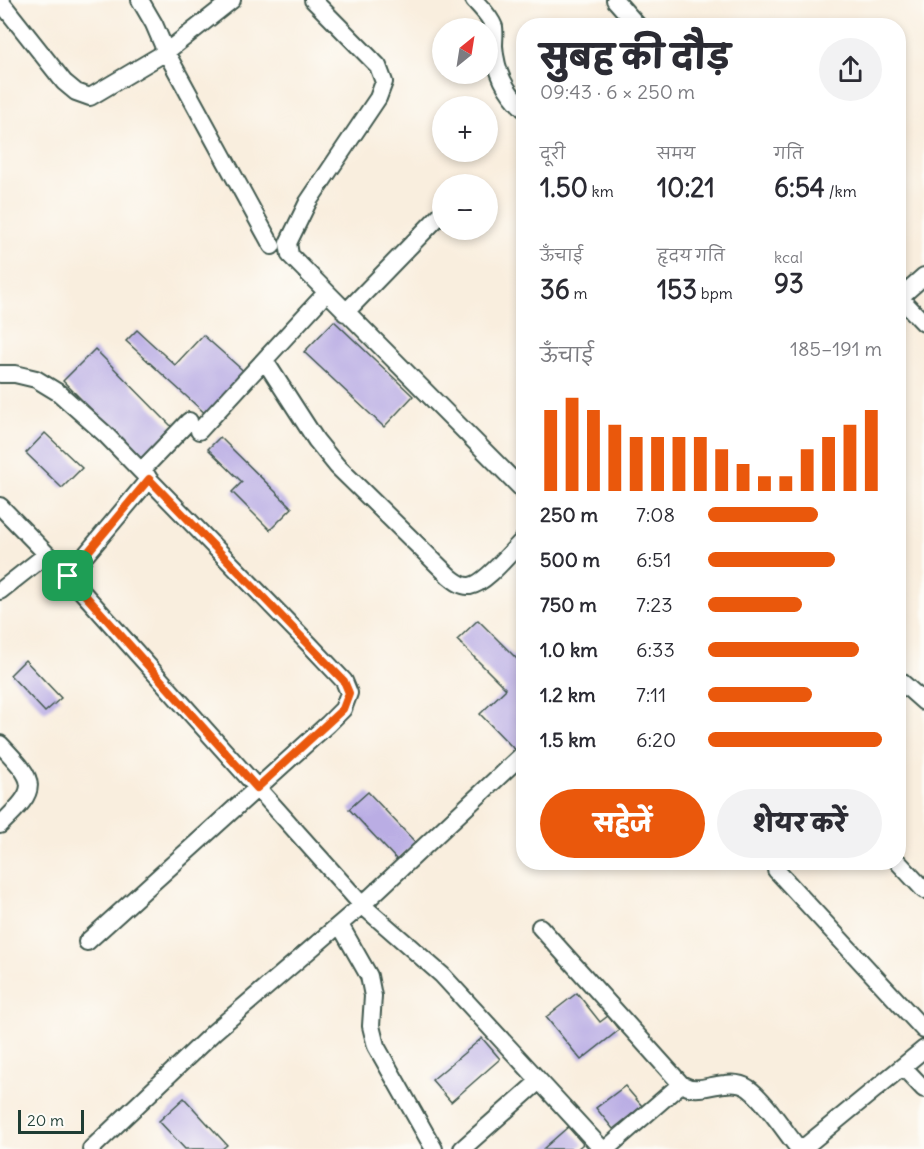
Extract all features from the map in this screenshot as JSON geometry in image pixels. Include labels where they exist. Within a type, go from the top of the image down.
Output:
[{"type":"street","points":[[140,0],[272,246]]},
{"type":"street","points":[[3,11],[64,82],[76,92],[90,97],[166,52],[232,0]]},
{"type":"street","points":[[313,0],[378,66],[384,82],[378,98],[308,202],[288,243],[290,255],[516,483]]},
{"type":"street","points":[[474,0],[490,18],[495,29],[494,46],[499,74],[506,88],[516,100]]},
{"type":"street","points":[[615,0],[631,18]]},
{"type":"street","points":[[345,313],[432,223]]},
{"type":"street","points":[[906,293],[924,276]]},
{"type":"street","points":[[149,479],[143,469],[265,361],[326,293]]},
{"type":"street","points":[[906,306],[924,323]]},
{"type":"street","points":[[265,361],[316,440],[337,466],[449,576],[460,584],[471,586],[484,578],[516,547]]},
{"type":"street","points":[[0,374],[15,374],[36,379],[59,393],[105,434],[344,681],[349,693],[343,709],[87,942]]},
{"type":"street","points":[[68,576],[149,479]]},
{"type":"street","points":[[0,506],[68,576],[362,905],[442,975],[604,1149],[681,1084]]},
{"type":"street","points":[[0,591],[46,554]]},
{"type":"street","points":[[906,686],[924,702]]},
{"type":"street","points":[[0,744],[28,776],[29,790],[22,804],[0,825]]},
{"type":"street","points":[[91,1149],[214,1032],[340,925],[516,761]]},
{"type":"street","points":[[776,870],[924,1030]]},
{"type":"street","points":[[905,870],[924,890]]},
{"type":"street","points":[[340,925],[369,976],[373,996],[371,1026],[376,1046],[434,1149]]},
{"type":"street","points":[[540,927],[681,1084],[697,1089],[726,1083],[746,1087],[801,1149],[924,1049]]},
{"type":"street","points":[[903,1067],[924,1089]]},
{"type":"street","points":[[462,1149],[539,1081]]},
{"type":"building","points":[[334,321],[413,396],[384,427],[304,352]]},
{"type":"building","points":[[137,330],[175,365],[203,335],[248,375],[209,417],[126,341]]},
{"type":"building","points":[[95,349],[174,429],[142,460],[63,381]]},
{"type":"building","points":[[45,433],[82,468],[62,488],[26,453]]},
{"type":"building","points":[[220,437],[292,508],[270,530],[232,492],[242,482],[208,449]]},
{"type":"building","points":[[478,620],[516,658],[516,751],[480,714],[506,689],[457,640]]},
{"type":"building","points":[[25,660],[61,698],[45,712],[10,675]]},
{"type":"building","points":[[368,792],[416,843],[397,860],[349,809]]},
{"type":"building","points":[[577,993],[600,1022],[608,1016],[619,1030],[581,1060],[546,1017]]},
{"type":"building","points":[[482,1038],[500,1059],[451,1102],[432,1080]]},
{"type":"building","points":[[625,1086],[642,1106],[613,1129],[596,1108]]},
{"type":"building","points":[[184,1098],[227,1145],[222,1149],[185,1149],[159,1121]]},
{"type":"building","points":[[568,1127],[583,1144],[577,1149],[543,1149]]},
{"type":"route","points":[[149,479],[344,681],[349,693],[343,709],[257,788],[68,576],[149,479]]}]
